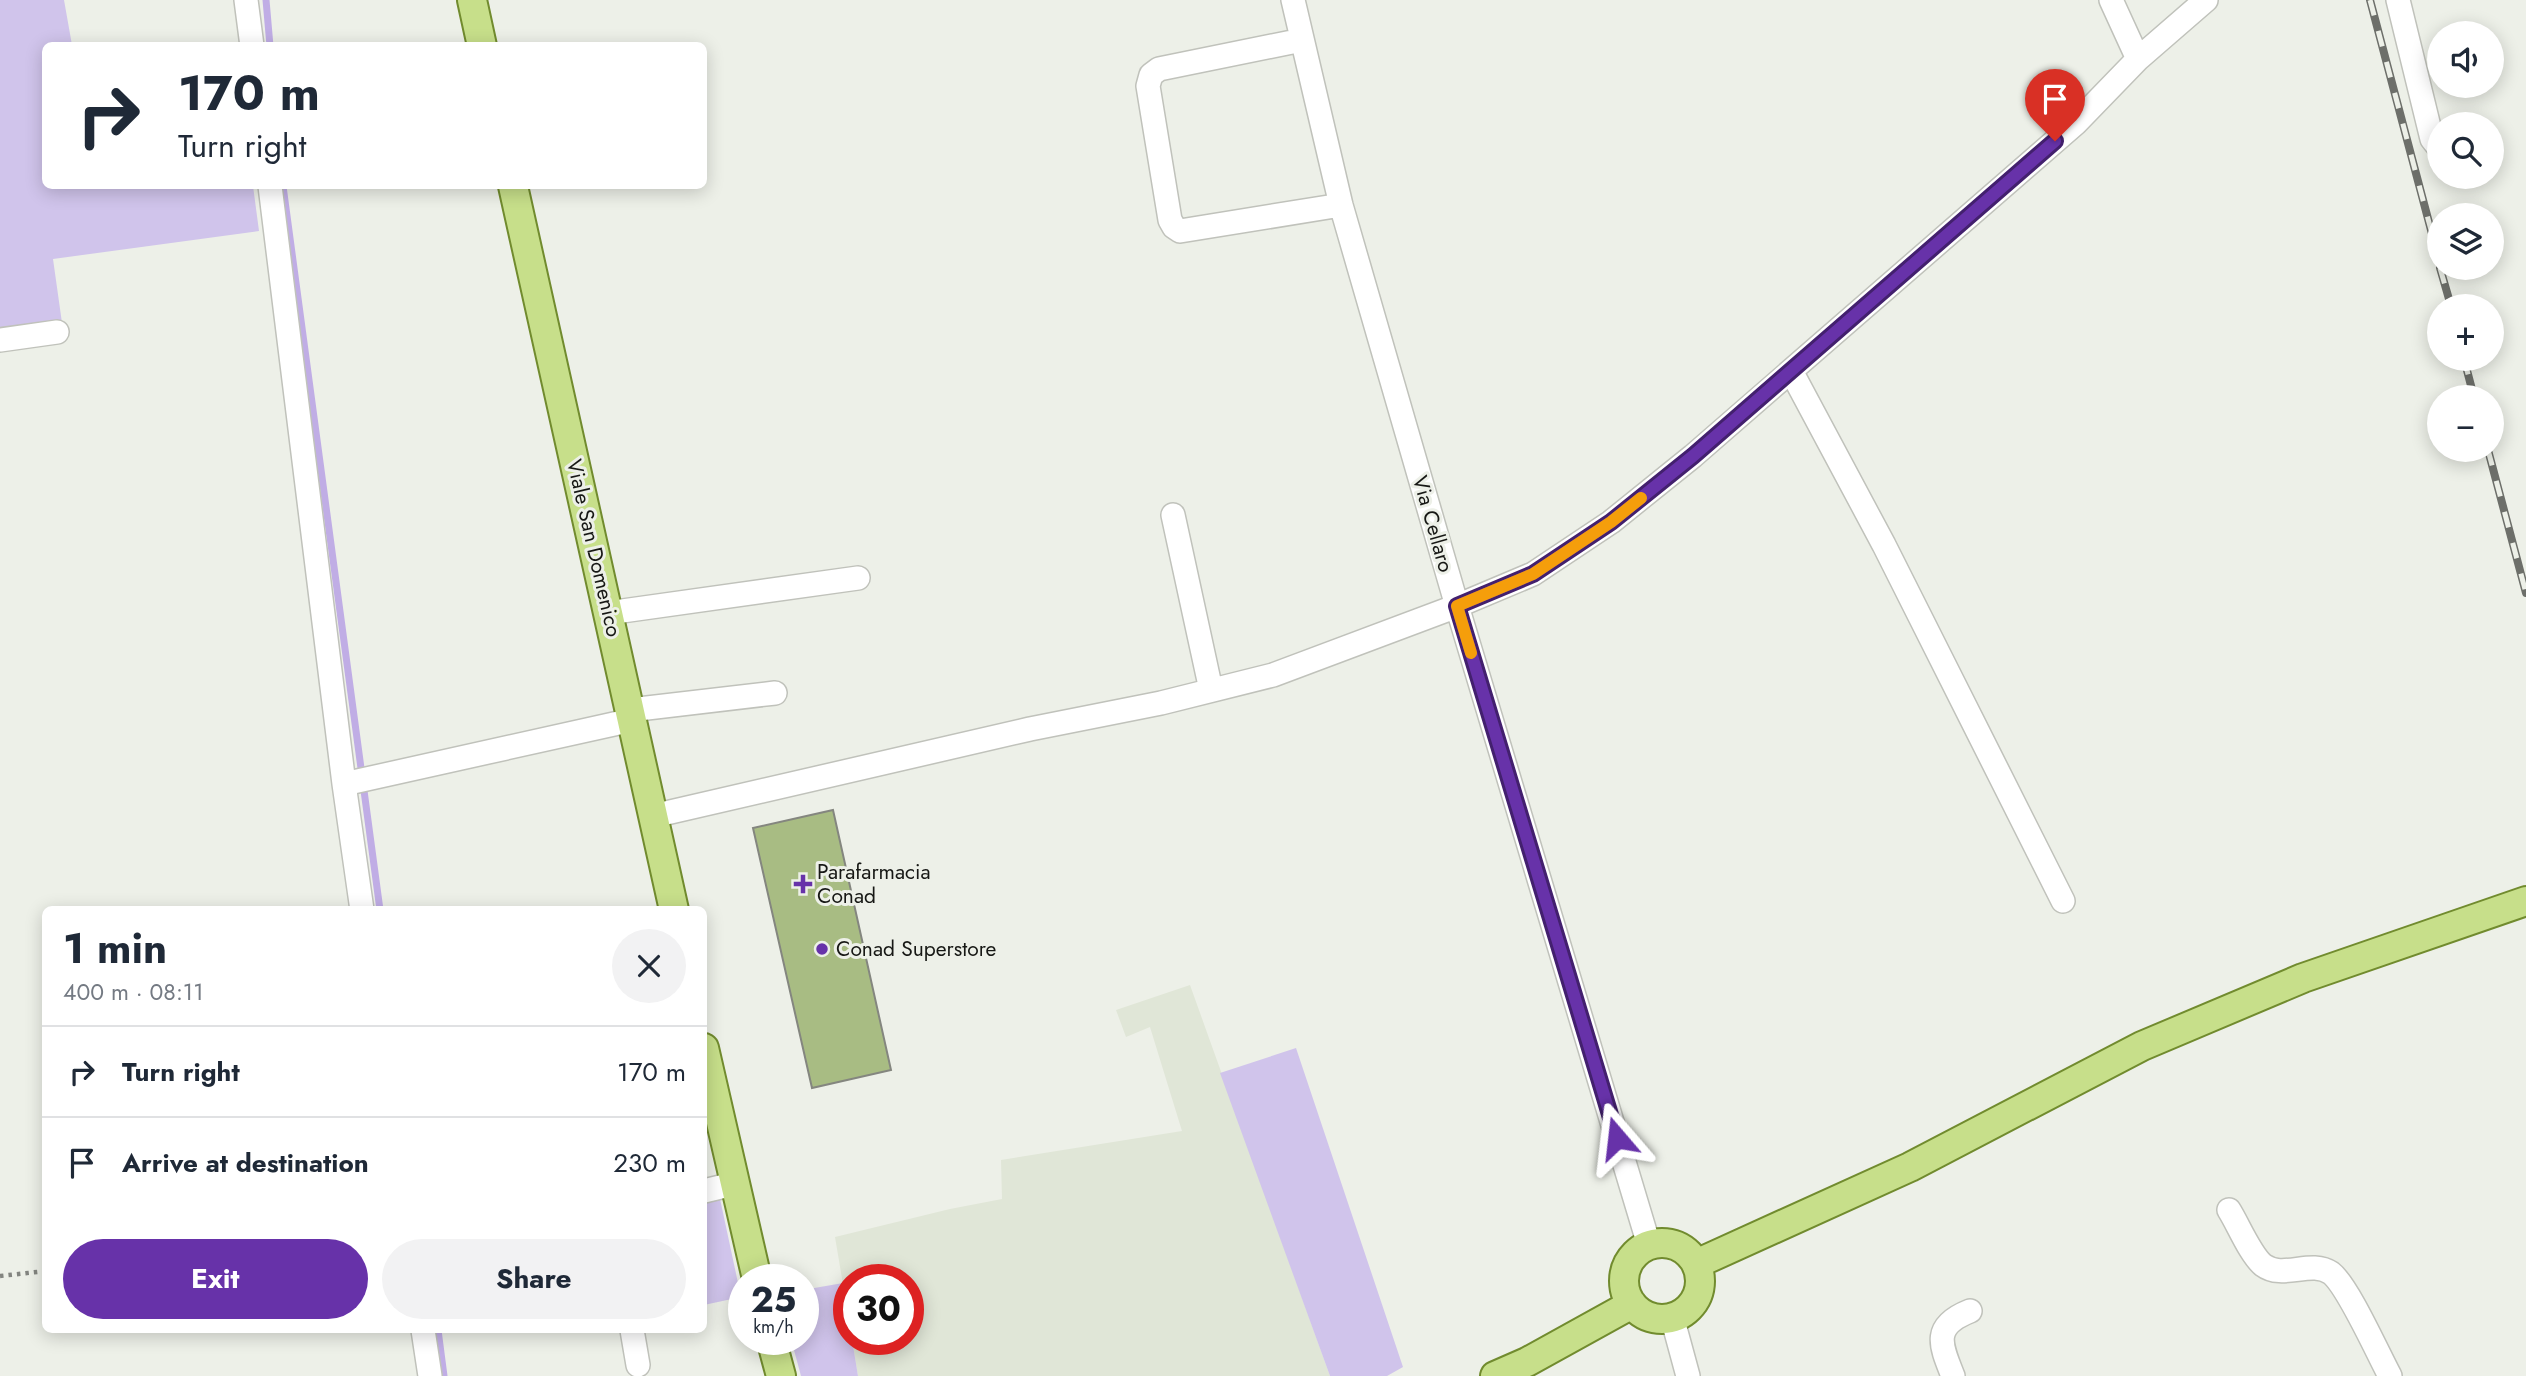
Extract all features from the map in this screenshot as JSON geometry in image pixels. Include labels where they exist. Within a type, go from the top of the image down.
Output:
[{"type":"main road","points":[[471,0],[481,42]]},
{"type":"main road","name":"Viale San Domenico","points":[[514,189],[673,906]]},
{"type":"main road","points":[[1696,1264],[1910,1167],[2142,1046],[2303,978],[2526,901]]},
{"type":"main road","points":[[707,1062],[753,1264]]},
{"type":"main road","points":[[1671,1243],[1681,1248],[1696,1264],[1700,1286],[1696,1296],[1682,1313],[1672,1317],[1650,1317],[1632,1304],[1626,1293],[1626,1270],[1639,1250],[1649,1245],[1671,1243]]},
{"type":"main road","points":[[1495,1376],[1527,1362],[1632,1304]]},
{"type":"main road","points":[[775,1355],[781,1376]]},
{"type":"street","points":[[246,0],[251,42]]},
{"type":"street","name":"Via Cellaro","points":[[1293,0],[1341,205],[1457,606],[1649,1245]]},
{"type":"street","points":[[2111,0],[2138,59]]},
{"type":"street","points":[[653,816],[1273,675],[1457,606],[1533,574],[1611,522],[1693,456],[2076,122],[2138,59],[2206,0]]},
{"type":"street","points":[[2398,0],[2427,119]]},
{"type":"street","points":[[1303,40],[1159,69],[1151,75],[1148,86],[1170,220],[1174,228],[1180,231],[1341,205]]},
{"type":"street","points":[[270,189],[357,781],[362,906]]},
{"type":"street","points":[[0,340],[57,332]]},
{"type":"street","points":[[1791,371],[1884,545],[2063,901]]},
{"type":"street","points":[[1173,515],[1211,690]]},
{"type":"street","points":[[608,613],[859,578]]},
{"type":"street","points":[[357,781],[631,715],[775,693]]},
{"type":"street","points":[[707,1190],[733,1184]]},
{"type":"street","points":[[2229,1209],[2264,1265],[2285,1271],[2319,1268],[2336,1278],[2390,1376]]},
{"type":"street","points":[[1953,1376],[1943,1351],[1941,1337],[1946,1325],[1970,1311]]},
{"type":"street","points":[[1672,1317],[1688,1376]]},
{"type":"street","points":[[423,1333],[430,1376]]},
{"type":"street","points":[[633,1333],[638,1365]]},
{"type":"path","points":[[0,1276],[42,1271]]},
{"type":"shaded area","points":[[0,0],[64,0],[71,42],[42,42],[42,189],[253,189],[259,231],[53,259],[62,323],[0,333]]},
{"type":"shaded area","points":[[1190,985],[1330,1376],[858,1376],[855,1355],[924,1355],[924,1264],[840,1264],[835,1237],[1002,1199],[1001,1160],[1182,1131],[1150,1027],[1126,1037],[1116,1010]]},
{"type":"shaded area","points":[[1296,1048],[1403,1367],[1387,1376],[1330,1376],[1220,1073]]},
{"type":"shaded area","points":[[719,1194],[734,1264],[728,1264],[728,1300],[707,1304],[707,1197]]},
{"type":"shaded area","points":[[833,1285],[833,1355],[855,1355],[858,1376],[801,1376],[795,1355],[819,1355],[819,1287]]},
{"type":"building","name":"Conad Superstore","points":[[833,810],[891,1070],[812,1088],[753,828]]},
{"type":"waterway","points":[[266,0],[270,42]]},
{"type":"waterway","points":[[283,189],[379,906]]},
{"type":"waterway","points":[[438,1333],[444,1376]]},
{"type":"railway","points":[[2370,0],[2427,215]]},
{"type":"railway","points":[[2443,280],[2448,294]]},
{"type":"railway","points":[[2467,371],[2471,385]]},
{"type":"railway","points":[[2491,462],[2526,593]]},
{"type":"slow traffic","points":[[1471,653],[1457,606],[1533,574],[1611,522],[1641,498]]},
{"type":"place","name":"Parafarmacia Conad","points":[[803,884]]},
{"type":"place","name":"Conad Superstore","points":[[822,949]]},
{"type":"route","points":[[1617,1138],[1457,606],[1533,574],[1611,522],[1693,456],[2055,141]]}]
